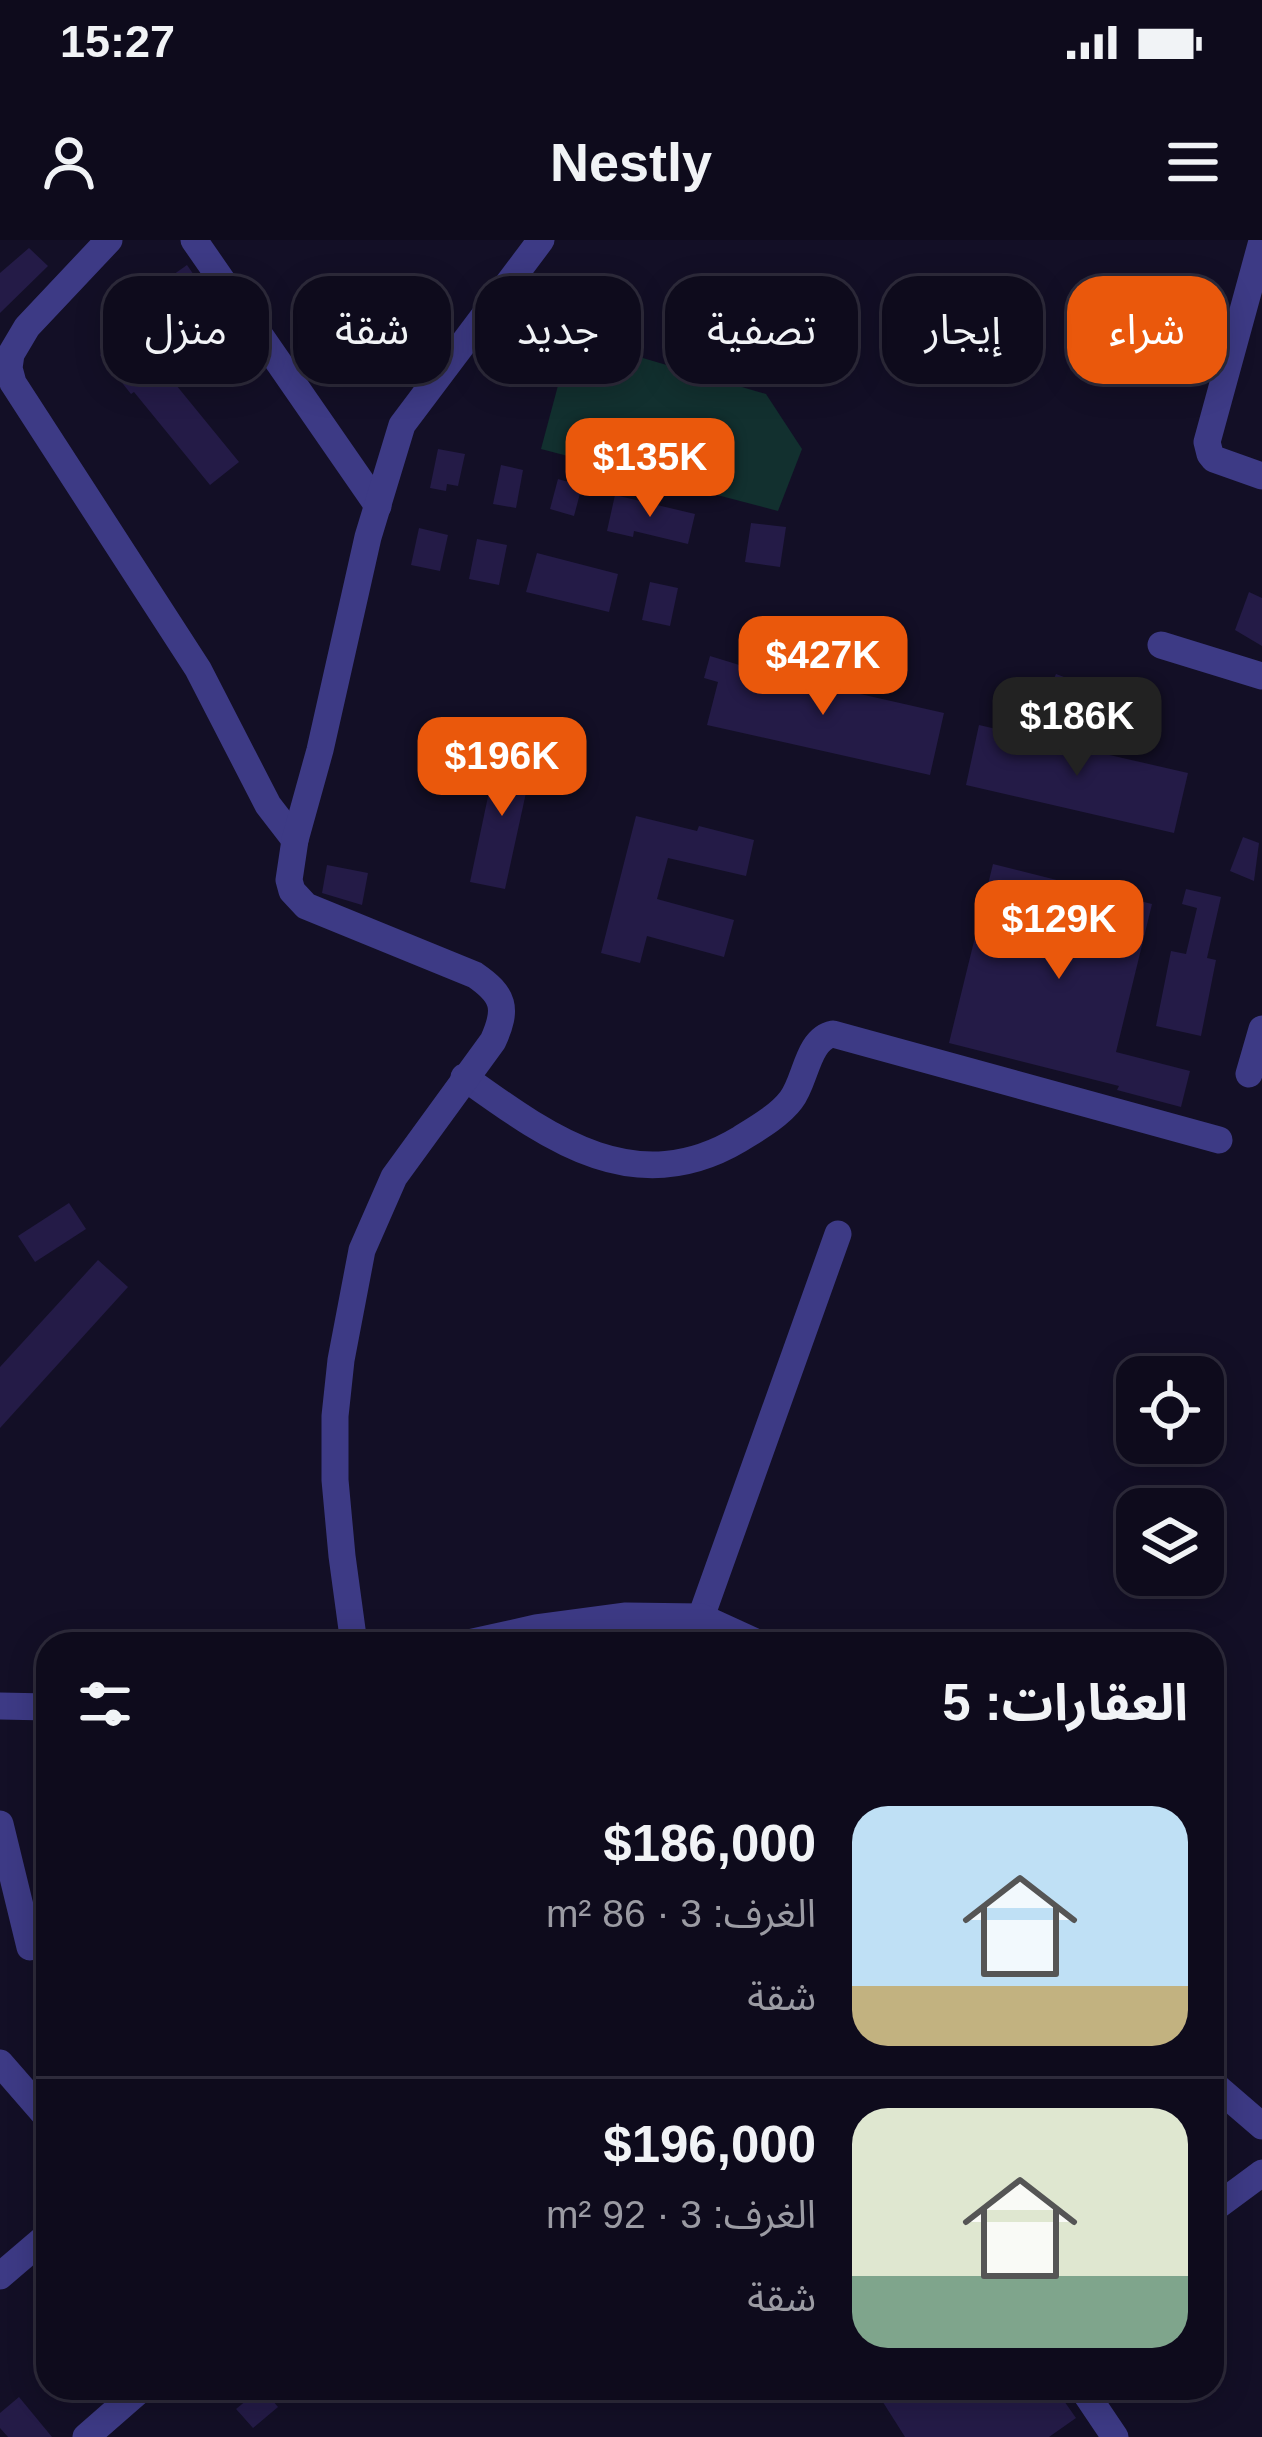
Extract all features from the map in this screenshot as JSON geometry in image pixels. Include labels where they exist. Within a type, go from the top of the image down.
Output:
[{"type":"street","points":[[109,240],[26,327],[11,354],[13,382],[198,670],[268,806],[295,840]]},
{"type":"street","points":[[194,240],[378,506]]},
{"type":"street","points":[[1262,241],[1208,442],[1214,459],[1262,476]]},
{"type":"street","points":[[353,1632],[337,1499],[335,1416],[356,1277],[373,1220],[394,1177],[493,1041],[502,1007],[492,987],[475,974],[306,906],[289,880],[368,537],[402,425],[526,246]]},
{"type":"street","points":[[1161,645],[1262,676]]},
{"type":"street","points":[[1249,1074],[1262,1029]]},
{"type":"street","points":[[464,1077],[524,1120],[581,1151],[651,1166],[692,1160],[725,1148],[760,1126],[791,1101],[818,1042],[833,1034],[1219,1140]]},
{"type":"street","points":[[701,1617],[838,1234]]},
{"type":"street","points":[[518,1632],[626,1616],[701,1617],[734,1632]]},
{"type":"street","points":[[0,1706],[36,1707]]},
{"type":"street","points":[[0,1824],[30,1948]]},
{"type":"street","points":[[0,2063],[36,2104]]},
{"type":"street","points":[[1224,2093],[1262,2126]]},
{"type":"street","points":[[1224,2201],[1262,2173]]},
{"type":"street","points":[[0,2276],[36,2245]]},
{"type":"street","points":[[86,2437],[128,2400]]},
{"type":"street","points":[[1090,2400],[1115,2437]]},
{"type":"green space","points":[[641,357],[665,364],[665,384],[732,384],[766,394],[802,449],[778,511],[541,449],[558,384],[641,384]]},
{"type":"building","points":[[29,248],[48,266],[0,313],[0,273]]},
{"type":"building","points":[[187,265],[195,276],[171,276]]},
{"type":"building","points":[[123,384],[175,384],[239,462],[210,485]]},
{"type":"building","points":[[438,449],[465,454],[458,486],[447,484],[446,491],[430,488]]},
{"type":"building","points":[[501,465],[523,470],[516,508],[493,504]]},
{"type":"building","points":[[558,479],[582,486],[574,516],[550,509]]},
{"type":"building","points":[[615,495],[695,514],[688,544],[634,531],[633,537],[607,531]]},
{"type":"building","points":[[751,523],[786,527],[780,567],[745,562]]},
{"type":"building","points":[[419,528],[448,535],[440,571],[411,565]]},
{"type":"building","points":[[477,539],[507,545],[499,585],[469,579]]},
{"type":"building","points":[[537,553],[618,574],[609,612],[526,592]]},
{"type":"building","points":[[650,582],[678,588],[670,626],[642,620]]},
{"type":"building","points":[[1249,592],[1262,598],[1262,646],[1235,630]]},
{"type":"building","points":[[710,656],[944,713],[930,775],[707,725],[718,682],[704,678]]},
{"type":"building","points":[[1056,674],[1103,692],[1090,724],[1041,709]]},
{"type":"building","points":[[979,725],[1188,773],[1174,833],[966,785]]},
{"type":"building","points":[[498,749],[534,756],[505,889],[470,882]]},
{"type":"building","points":[[636,816],[754,840],[746,876],[668,858],[657,899],[734,920],[724,957],[647,936],[640,963],[601,953]]},
{"type":"building","points":[[1243,837],[1259,843],[1254,881],[1230,871]]},
{"type":"building","points":[[993,864],[1152,904],[1116,1052],[1190,1071],[1181,1107],[1117,1090],[1119,1086],[949,1043]]},
{"type":"building","points":[[327,865],[368,873],[362,905],[322,893]]},
{"type":"building","points":[[1186,889],[1221,897],[1207,958],[1216,960],[1201,1036],[1156,1026],[1171,951],[1186,954],[1197,908],[1182,904]]},
{"type":"building","points":[[69,1203],[86,1229],[35,1262],[18,1236]]},
{"type":"building","points":[[98,1260],[128,1287],[0,1428],[0,1367]]},
{"type":"building","points":[[19,2397],[52,2437],[8,2437],[0,2428],[0,2413]]},
{"type":"building","points":[[247,2400],[272,2400],[278,2407],[253,2428],[236,2409]]},
{"type":"building","points":[[882,2400],[1063,2400],[1076,2418],[1049,2437],[905,2437]]}]
